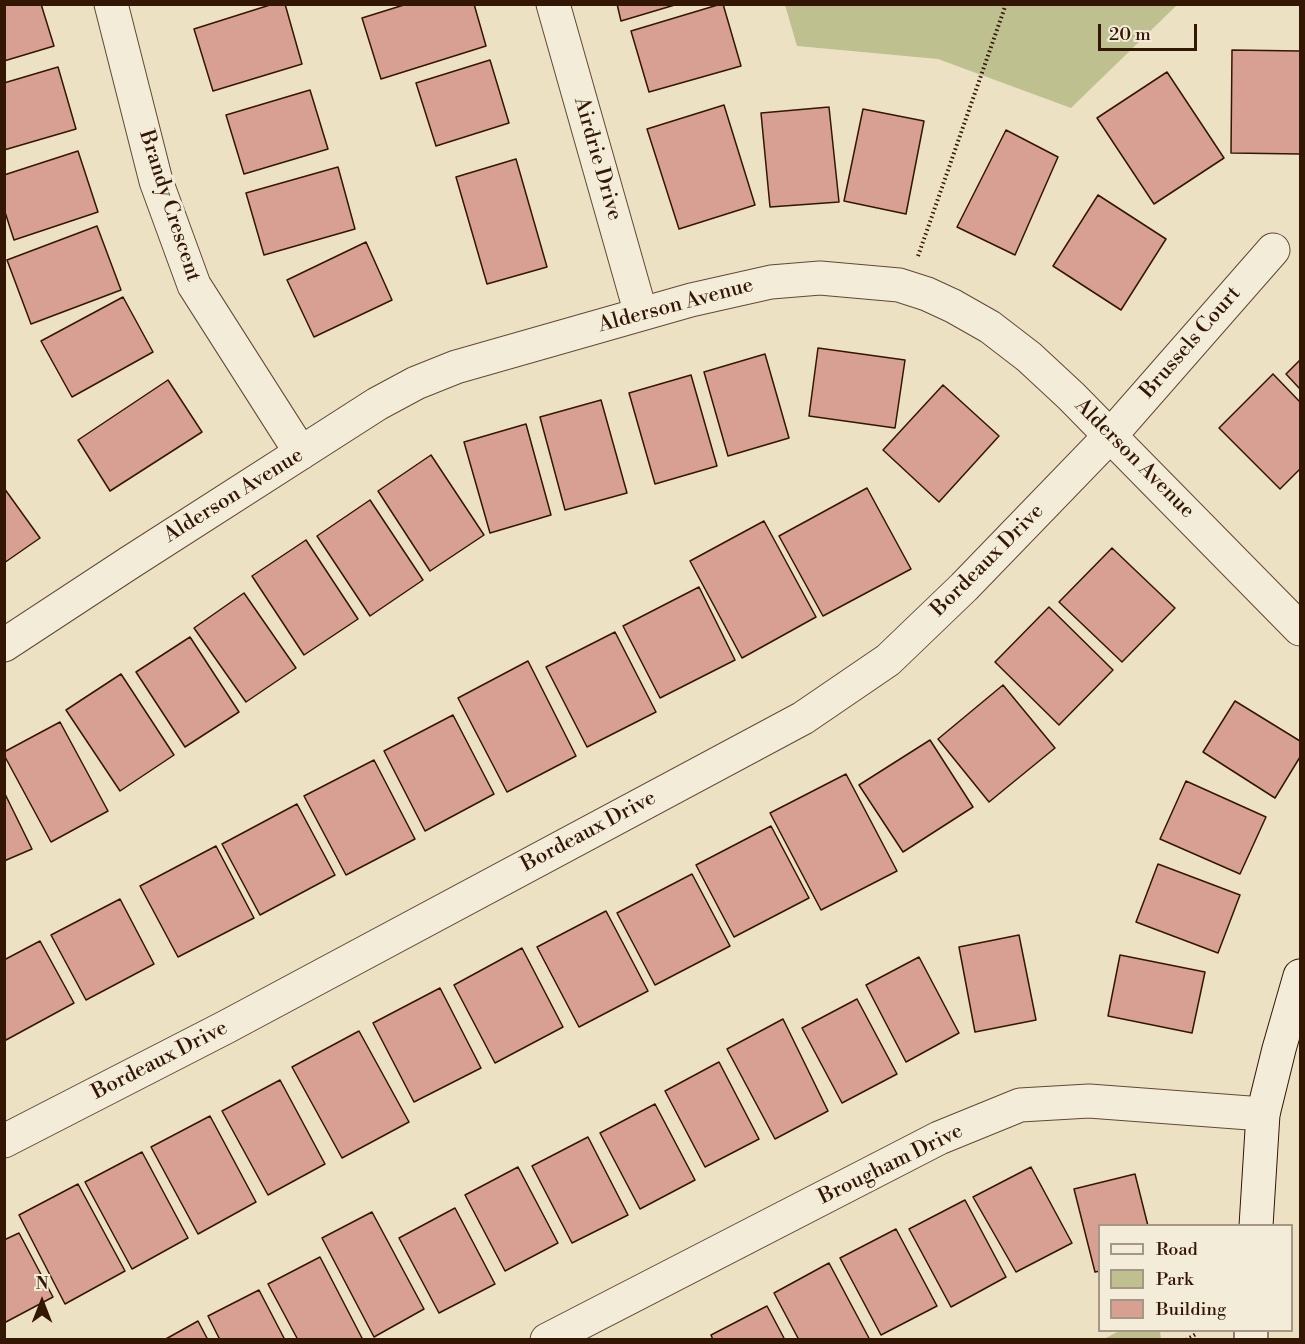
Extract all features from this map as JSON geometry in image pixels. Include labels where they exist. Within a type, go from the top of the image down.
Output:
[{"type":"street","name":"Brandy Crescent","points":[[111,4],[156,181],[194,285],[301,453]]},
{"type":"street","name":"Airdrie Drive","points":[[553,4],[641,314]]},
{"type":"street","name":"Brussels Court","points":[[1110,436],[1273,250]]},
{"type":"street","name":"Alderson Avenue","points":[[4,645],[129,562],[377,404],[416,383],[456,367],[641,314],[771,282],[820,278],[899,285],[927,294],[990,327],[1029,357],[1071,396],[1300,629]]},
{"type":"street","name":"Bordeaux Drive","points":[[4,1141],[226,1027],[803,718],[888,660],[964,587],[1110,436]]},
{"type":"street","points":[[1256,1224],[1263,1114],[1300,976]]},
{"type":"street","name":"Brougham Drive","points":[[547,1340],[939,1138],[1020,1105],[1089,1101],[1263,1114]]},
{"type":"path","points":[[918,257],[1006,4]]},
{"type":"path","points":[[1186,1340],[1196,1334]]},
{"type":"green space","points":[[785,4],[1177,5],[1071,108],[938,59],[797,46]]},
{"type":"green space","points":[[1117,1332],[1160,1332],[1161,1339],[1104,1339]]},
{"type":"building","points":[[4,4],[41,4],[54,46],[4,61]]},
{"type":"building","points":[[273,4],[285,4],[302,64],[213,91],[194,29]]},
{"type":"building","points":[[407,4],[474,4],[486,46],[381,79],[362,18]]},
{"type":"building","points":[[617,4],[678,4],[621,21]]},
{"type":"building","points":[[723,4],[741,66],[649,92],[631,31]]},
{"type":"building","points":[[1232,50],[1300,51],[1300,154],[1231,153]]},
{"type":"building","points":[[490,60],[509,123],[436,146],[416,83]]},
{"type":"building","points":[[58,67],[76,129],[4,150],[4,83]]},
{"type":"building","points":[[1167,72],[1224,158],[1154,204],[1097,118]]},
{"type":"building","points":[[310,90],[328,149],[244,174],[226,115]]},
{"type":"building","points":[[724,105],[755,205],[679,229],[647,129]]},
{"type":"building","points":[[829,107],[839,202],[770,207],[761,113]]},
{"type":"building","points":[[863,109],[924,121],[906,214],[844,201]]},
{"type":"building","points":[[1006,130],[1058,157],[1015,255],[957,227]]},
{"type":"building","points":[[78,151],[98,212],[14,240],[4,209],[4,175]]},
{"type":"building","points":[[516,159],[547,267],[487,284],[456,177]]},
{"type":"building","points":[[338,167],[355,229],[264,255],[246,193]]},
{"type":"building","points":[[1098,195],[1166,239],[1121,310],[1053,266]]},
{"type":"building","points":[[97,226],[121,290],[31,324],[7,260]]},
{"type":"building","points":[[366,242],[392,300],[314,337],[287,280]]},
{"type":"building","points":[[123,297],[153,352],[72,397],[41,341]]},
{"type":"building","points":[[818,348],[905,360],[895,428],[809,416]]},
{"type":"building","points":[[765,354],[789,438],[728,456],[704,372]]},
{"type":"building","points":[[1300,360],[1300,389],[1286,374]]},
{"type":"building","points":[[1273,374],[1300,402],[1300,469],[1280,489],[1219,428]]},
{"type":"building","points":[[691,375],[717,466],[655,484],[629,393]]},
{"type":"building","points":[[168,380],[202,432],[110,491],[78,440]]},
{"type":"building","points":[[943,385],[999,436],[939,502],[883,450]]},
{"type":"building","points":[[601,400],[627,493],[565,510],[540,417]]},
{"type":"building","points":[[526,424],[551,515],[490,533],[464,442]]},
{"type":"building","points":[[431,455],[484,535],[430,571],[378,491]]},
{"type":"building","points":[[4,488],[40,538],[4,563]]},
{"type":"building","points":[[867,488],[911,569],[823,616],[779,536]]},
{"type":"building","points":[[370,500],[423,580],[370,616],[317,536]]},
{"type":"building","points":[[764,521],[816,617],[742,658],[690,561]]},
{"type":"building","points":[[306,540],[358,619],[304,655],[252,576]]},
{"type":"building","points":[[1112,548],[1175,608],[1122,662],[1059,602]]},
{"type":"building","points":[[699,587],[735,660],[660,698],[623,626]]},
{"type":"building","points":[[244,593],[296,668],[246,702],[194,628]]},
{"type":"building","points":[[1049,607],[1113,670],[1059,725],[995,662]]},
{"type":"building","points":[[615,632],[656,712],[587,747],[546,667]]},
{"type":"building","points":[[190,637],[239,712],[185,747],[136,672]]},
{"type":"building","points":[[528,661],[576,756],[507,792],[458,698]]},
{"type":"building","points":[[121,674],[174,755],[120,791],[66,710]]},
{"type":"building","points":[[1003,685],[1055,748],[989,802],[938,739]]},
{"type":"building","points":[[1235,701],[1300,741],[1300,757],[1275,798],[1203,752]]},
{"type":"building","points":[[453,715],[494,794],[425,831],[384,751]]},
{"type":"building","points":[[60,722],[108,811],[51,842],[4,752]]},
{"type":"building","points":[[930,740],[973,807],[903,852],[859,785]]},
{"type":"building","points":[[374,760],[415,839],[346,875],[304,796]]},
{"type":"building","points":[[846,774],[897,871],[821,910],[770,813]]},
{"type":"building","points":[[1186,781],[1266,817],[1240,874],[1160,839]]},
{"type":"building","points":[[4,792],[32,849],[4,861]]},
{"type":"building","points":[[297,804],[335,875],[260,915],[222,844]]},
{"type":"building","points":[[771,826],[809,898],[734,937],[696,865]]},
{"type":"building","points":[[216,846],[254,918],[178,957],[140,886]]},
{"type":"building","points":[[1158,864],[1240,895],[1218,953],[1136,922]]},
{"type":"building","points":[[692,874],[730,946],[655,985],[617,913]]},
{"type":"building","points":[[120,899],[154,964],[86,1000],[51,935]]},
{"type":"building","points":[[606,911],[648,991],[579,1027],[537,947]]},
{"type":"building","points":[[1019,935],[1036,1020],[975,1032],[959,947]]},
{"type":"building","points":[[40,941],[74,1003],[6,1040],[4,1037],[4,960]]},
{"type":"building","points":[[522,948],[563,1027],[495,1063],[454,985]]},
{"type":"building","points":[[1120,955],[1205,972],[1192,1033],[1108,1016]]},
{"type":"building","points":[[919,957],[959,1033],[906,1062],[866,985]]},
{"type":"building","points":[[440,988],[481,1068],[414,1102],[373,1023]]},
{"type":"building","points":[[857,999],[897,1074],[842,1103],[802,1028]]},
{"type":"building","points":[[783,1019],[828,1111],[775,1139],[727,1049]]},
{"type":"building","points":[[359,1031],[409,1122],[342,1158],[292,1067]]},
{"type":"building","points":[[719,1062],[759,1139],[705,1167],[665,1091]]},
{"type":"building","points":[[280,1080],[325,1164],[268,1195],[222,1111]]},
{"type":"building","points":[[655,1104],[695,1180],[640,1209],[600,1133]]},
{"type":"building","points":[[210,1116],[256,1202],[198,1234],[151,1147]]},
{"type":"building","points":[[588,1137],[628,1215],[572,1243],[532,1166]]},
{"type":"building","points":[[142,1152],[188,1238],[132,1269],[85,1182]]},
{"type":"building","points":[[518,1167],[558,1243],[505,1271],[465,1195]]},
{"type":"building","points":[[1031,1167],[1072,1243],[1016,1272],[973,1197]]},
{"type":"building","points":[[1135,1174],[1148,1224],[1098,1224],[1098,1271],[1095,1272],[1074,1189]]},
{"type":"building","points":[[78,1184],[125,1271],[65,1304],[19,1215]]},
{"type":"building","points":[[965,1200],[1006,1277],[951,1307],[909,1229]]},
{"type":"building","points":[[455,1208],[495,1284],[439,1313],[399,1238]]},
{"type":"building","points":[[372,1212],[424,1309],[374,1337],[322,1238]]},
{"type":"building","points":[[896,1229],[937,1306],[881,1335],[840,1258]]},
{"type":"building","points":[[19,1233],[53,1297],[4,1323],[4,1240]]},
{"type":"building","points":[[320,1257],[363,1340],[298,1340],[268,1284]]},
{"type":"building","points":[[829,1263],[870,1340],[799,1340],[774,1293]]},
{"type":"building","points":[[259,1290],[285,1340],[220,1340],[208,1316]]},
{"type":"building","points":[[767,1306],[785,1340],[713,1340],[711,1335]]},
{"type":"building","points":[[198,1321],[208,1340],[164,1340]]}]
